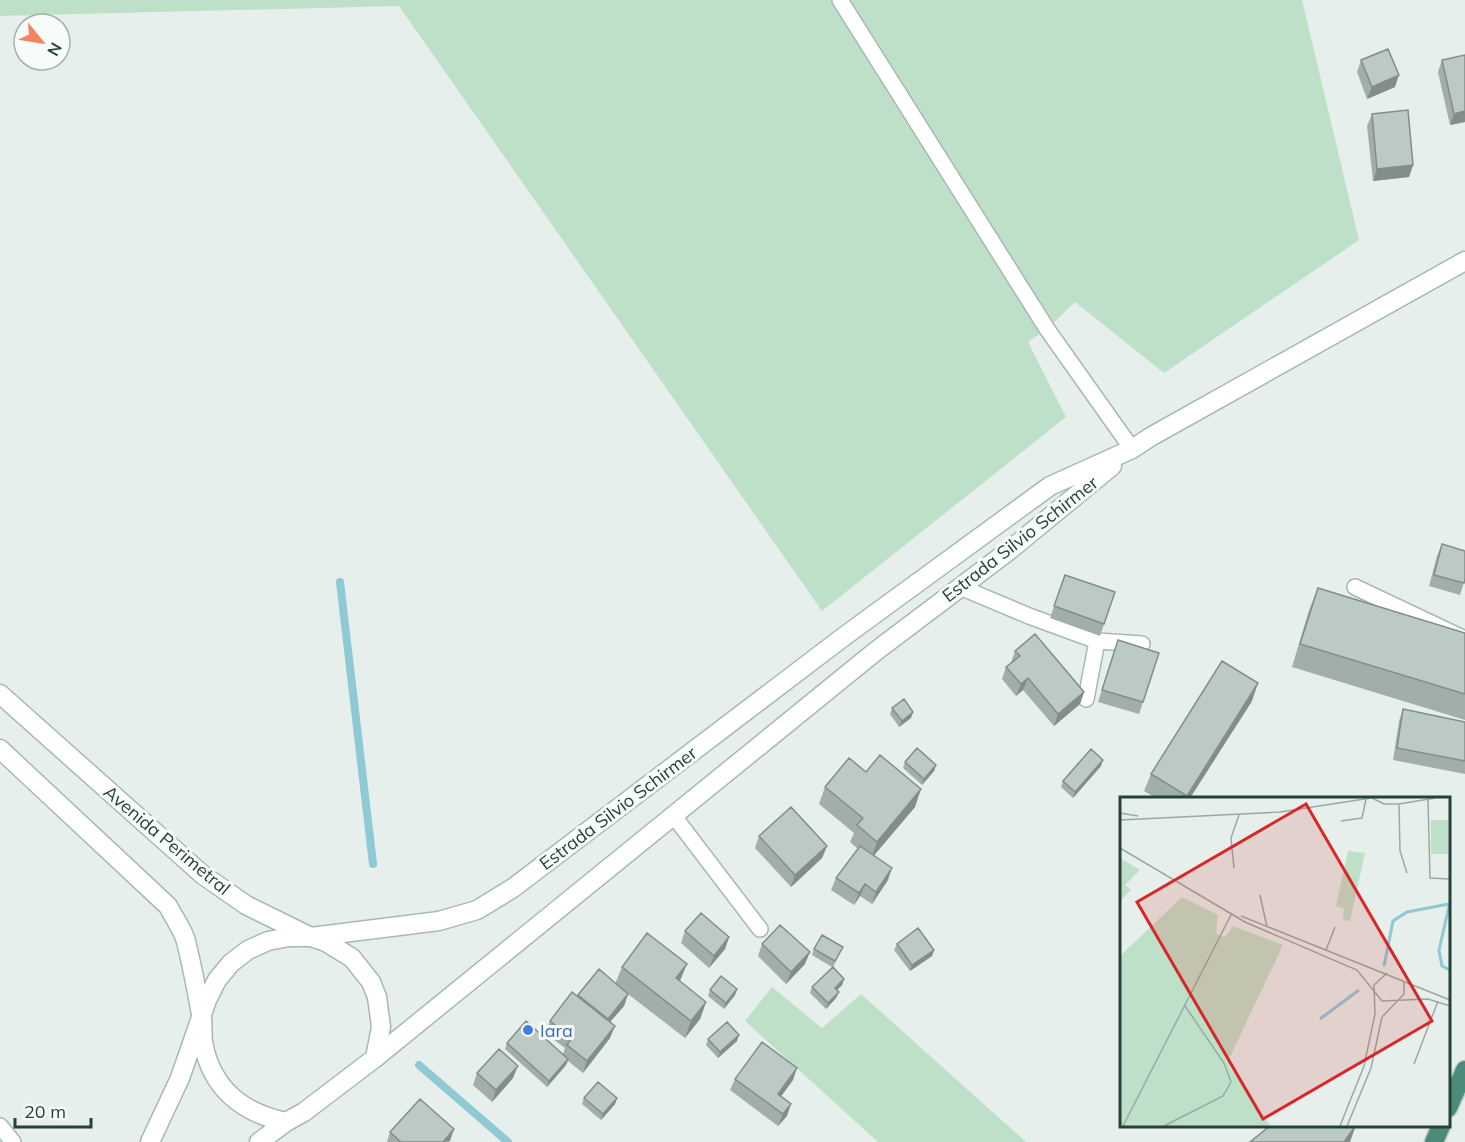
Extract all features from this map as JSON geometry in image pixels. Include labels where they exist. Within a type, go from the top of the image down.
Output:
[{"type":"highway","points":[[1450,1106],[1465,1070]]},
{"type":"highway","points":[[1434,1142],[1440,1127]]},
{"type":"street","name":"Estrada Silvio Schirmer","points":[[260,1142],[375,1058],[876,651],[1011,549],[1132,449],[1465,261]]},
{"type":"street","name":"Estrada Silvio Schirmer","points":[[150,1142],[180,1078],[202,1021],[207,1000],[217,980],[231,963],[248,950],[268,941],[289,937],[311,937],[439,921],[477,910],[513,888],[846,635],[1050,486],[1132,449]]},
{"type":"street","name":"Avenida Perimetral","points":[[0,694],[203,875],[246,905],[332,945],[352,958],[371,982],[377,997],[381,1027],[375,1058]]},
{"type":"street","points":[[0,749],[168,906],[184,937],[202,1021],[203,1042],[208,1062],[217,1081],[230,1096],[247,1109],[265,1118],[286,1122]]},
{"type":"lane","points":[[840,0],[1047,329],[1132,449]]},
{"type":"lane","points":[[960,587],[1097,641],[1142,644]]},
{"type":"lane","points":[[1354,587],[1465,639]]},
{"type":"lane","points":[[1086,699],[1097,641]]},
{"type":"lane","points":[[673,815],[760,929]]},
{"type":"lane","points":[[0,1126],[13,1142]]},
{"type":"green space","points":[[0,0],[1302,0],[1359,240],[1164,373],[1075,302],[1047,329],[1028,342],[1066,417],[822,611],[399,6],[72,14],[72,12],[12,12],[12,16],[0,16]]},
{"type":"green space","points":[[772,987],[822,1028],[861,994],[1026,1142],[878,1142],[745,1021]]},
{"type":"building","points":[[1388,49],[1399,75],[1372,87],[1361,60]]},
{"type":"building","points":[[1465,55],[1465,111],[1454,114],[1442,60]]},
{"type":"building","points":[[1408,110],[1413,165],[1377,169],[1372,114]]},
{"type":"building","points":[[1442,544],[1465,551],[1464,583],[1434,575]]},
{"type":"building","points":[[1065,575],[1115,592],[1104,624],[1054,606]]},
{"type":"building","points":[[1318,588],[1465,633],[1465,694],[1300,644]]},
{"type":"building","points":[[1035,634],[1084,692],[1058,714],[1028,678],[1021,684],[1006,667],[1020,656],[1015,651]]},
{"type":"building","points":[[1118,640],[1159,653],[1143,702],[1102,690]]},
{"type":"building","points":[[1222,661],[1258,683],[1187,796],[1151,774]]},
{"type":"building","points":[[904,699],[913,712],[902,721],[892,708]]},
{"type":"building","points":[[1403,709],[1465,722],[1465,761],[1397,748]]},
{"type":"building","points":[[917,748],[936,765],[924,779],[905,762]]},
{"type":"building","points":[[1091,749],[1103,760],[1075,792],[1063,781]]},
{"type":"building","points":[[880,755],[921,789],[877,842],[857,825],[863,818],[825,787],[849,758],[866,772]]},
{"type":"building","points":[[791,807],[827,846],[795,875],[759,836]]},
{"type":"building","points":[[860,846],[892,868],[876,892],[865,884],[859,893],[836,878]]},
{"type":"building","points":[[701,913],[729,937],[714,956],[685,931]]},
{"type":"building","points":[[780,925],[810,952],[791,972],[762,944]]},
{"type":"building","points":[[918,928],[934,950],[912,965],[897,944]]},
{"type":"building","points":[[647,933],[687,964],[676,978],[706,1002],[691,1021],[622,967]]},
{"type":"building","points":[[822,935],[843,947],[835,961],[814,949]]},
{"type":"building","points":[[833,967],[844,979],[835,988],[839,992],[828,1003],[812,987]]},
{"type":"building","points":[[599,969],[628,994],[608,1019],[578,995]]},
{"type":"building","points":[[721,976],[737,989],[726,1003],[710,990]]},
{"type":"building","points":[[572,992],[615,1026],[587,1061],[567,1045],[572,1038],[550,1021]]},
{"type":"building","points":[[526,1021],[568,1059],[549,1081],[507,1043]]},
{"type":"building","points":[[727,1022],[739,1035],[720,1052],[708,1039]]},
{"type":"building","points":[[762,1042],[797,1068],[778,1094],[791,1104],[783,1114],[735,1079]]},
{"type":"building","points":[[499,1049],[518,1066],[496,1090],[477,1073]]},
{"type":"building","points":[[598,1082],[617,1098],[603,1114],[584,1098]]},
{"type":"building","points":[[420,1099],[454,1129],[443,1142],[401,1142],[390,1132]]},
{"type":"building","points":[[1269,1127],[1355,1127],[1344,1142],[1250,1142]]},
{"type":"waterway","points":[[340,582],[373,864]]},
{"type":"waterway","points":[[419,1065],[508,1142]]},
{"type":"place","name":"Iara","points":[[528,1030]]}]
